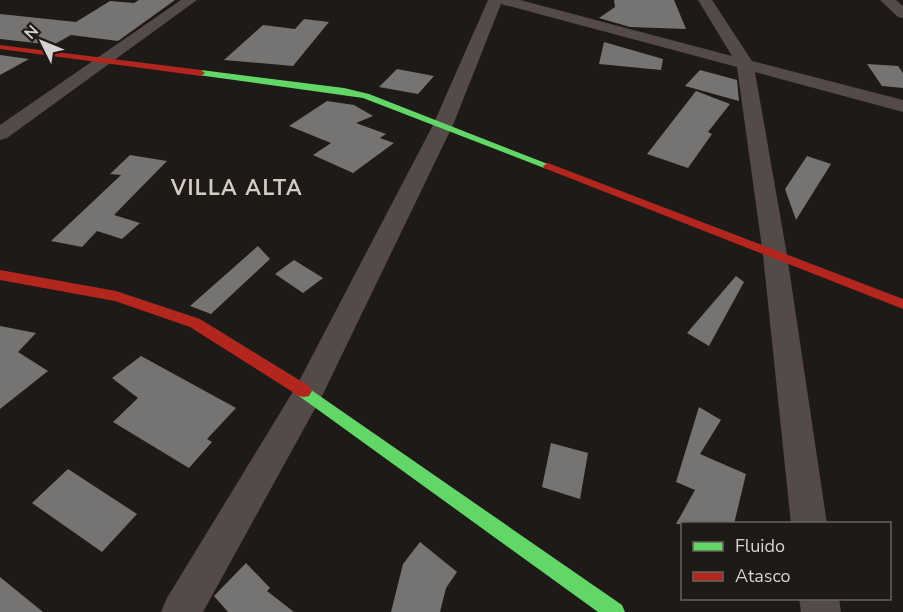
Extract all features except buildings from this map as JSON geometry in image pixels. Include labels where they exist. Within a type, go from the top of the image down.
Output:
[{"type":"street","points":[[0,134],[190,0]]},
{"type":"street","points":[[181,612],[308,393],[443,125],[495,0]]},
{"type":"street","points":[[504,0],[903,106]]},
{"type":"street","points":[[705,0],[745,63],[775,255],[809,522]]},
{"type":"street","points":[[887,0],[903,14]]},
{"type":"street","points":[[0,47],[344,91],[366,96],[903,304]]},
{"type":"street","points":[[0,275],[116,296],[195,323],[308,393],[615,612]]},
{"type":"traffic: fast","points":[[201,73],[344,91],[366,96],[548,166]]},
{"type":"traffic: fast","points":[[304,391],[615,612]]},
{"type":"traffic: jam","points":[[0,47],[201,73]]},
{"type":"traffic: jam","points":[[548,166],[903,304]]},
{"type":"traffic: jam","points":[[0,275],[116,296],[195,323],[304,391]]},
{"type":"district","name":"VILLA ALTA","points":[[237,188]]}]
